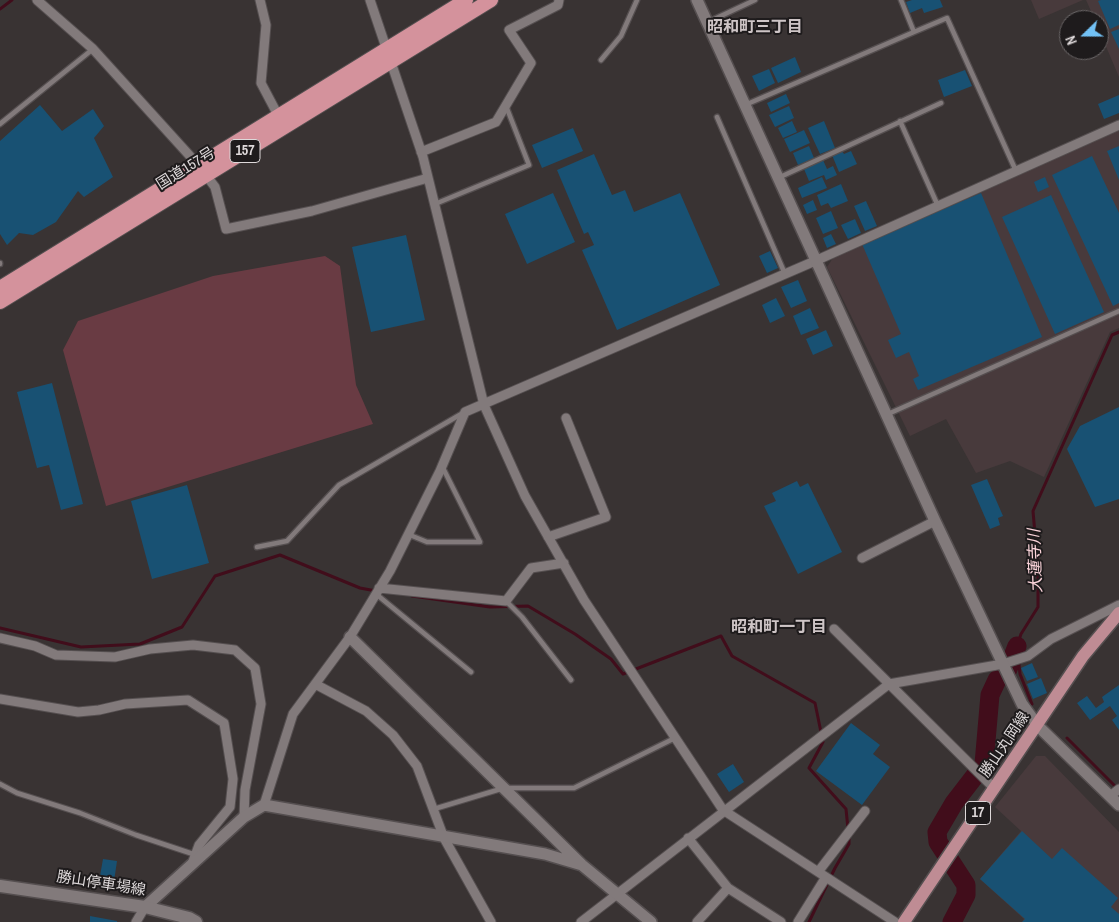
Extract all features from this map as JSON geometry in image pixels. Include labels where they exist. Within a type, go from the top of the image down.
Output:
[{"type":"highway","name":"国道157号","points":[[389,55],[466,0]]},
{"type":"highway","name":"国道157号","points":[[0,302],[203,170],[389,55],[491,0]]},
{"type":"highway","name":"国道157号","points":[[0,288],[203,170]]},
{"type":"main road","name":"勝山丸岡線","points":[[904,922],[1084,656],[1119,612]]},
{"type":"main road","name":"勝山停車場線","points":[[0,886],[144,907],[189,918],[196,922]]},
{"type":"street","points":[[37,0],[92,49],[203,170],[215,188],[226,229],[312,211],[428,178]]},
{"type":"street","points":[[260,0],[266,25],[261,83],[282,121]]},
{"type":"street","points":[[370,0],[421,152],[484,405],[525,496],[548,537],[584,600],[723,810],[895,922]]},
{"type":"street","points":[[421,152],[496,122],[531,63],[509,30],[558,5],[559,0]]},
{"type":"street","points":[[697,0],[815,261],[888,414],[935,521],[1022,704],[1038,726],[1114,792],[1119,805]]},
{"type":"street","points":[[264,805],[293,714],[350,637],[410,535],[442,466],[464,412],[815,261],[1119,125]]},
{"type":"street","points":[[548,537],[606,517],[566,418]]},
{"type":"street","points":[[862,558],[935,521]]},
{"type":"street","points":[[378,591],[506,601],[531,568],[564,563]]},
{"type":"street","points":[[581,922],[723,810],[889,684],[1003,664],[1028,656],[1051,639],[1119,605]]},
{"type":"street","points":[[834,630],[995,789]]},
{"type":"street","points":[[350,637],[582,865],[651,922]]},
{"type":"street","points":[[0,638],[35,646],[56,656],[115,657],[150,649],[193,645],[236,650],[255,668],[261,704],[245,790],[244,817]]},
{"type":"street","points":[[315,684],[366,711],[393,735],[417,766],[444,838],[491,922]]},
{"type":"street","points":[[0,699],[78,712],[99,710],[125,704],[188,700],[216,716],[224,723],[233,779],[230,807],[199,845],[194,858]]},
{"type":"street","points":[[136,922],[144,907],[194,858],[244,817],[264,805],[444,838],[545,854],[582,865]]},
{"type":"street","points":[[818,872],[864,811]]},
{"type":"street","points":[[688,838],[728,888],[781,922]]},
{"type":"street","points":[[798,922],[826,878]]},
{"type":"street","points":[[698,922],[728,888]]},
{"type":"lane","points":[[601,60],[621,36],[636,0]]},
{"type":"lane","points":[[707,22],[755,0]]},
{"type":"lane","points":[[901,0],[914,32]]},
{"type":"lane","points":[[744,106],[947,18],[1016,171]]},
{"type":"lane","points":[[0,124],[92,49]]},
{"type":"lane","points":[[778,178],[940,103]]},
{"type":"lane","points":[[434,205],[529,165],[505,105]]},
{"type":"lane","points":[[717,117],[785,274]]},
{"type":"lane","points":[[900,121],[938,206]]},
{"type":"lane","points":[[888,414],[1119,311]]},
{"type":"lane","points":[[257,547],[287,541],[338,485],[464,412]]},
{"type":"lane","points":[[410,535],[427,542],[480,542],[442,466]]},
{"type":"lane","points":[[378,591],[471,672]]},
{"type":"lane","points":[[506,601],[522,617],[571,680]]},
{"type":"lane","points":[[434,809],[504,788],[574,788],[676,738]]},
{"type":"lane","points":[[0,784],[17,793],[80,813],[194,858]]},
{"type":"shaded area","points":[[1031,0],[1083,0],[1059,10],[1039,19]]},
{"type":"shaded area","points":[[1086,0],[1119,0],[1119,77],[1109,54],[1109,10],[1090,10]]},
{"type":"shaded area","points":[[1119,129],[1119,328],[1110,332],[1044,477],[1010,461],[976,473],[946,419],[910,436],[827,267],[835,255]]},
{"type":"shaded area","points":[[325,256],[340,266],[356,385],[373,424],[106,506],[63,350],[78,321],[213,276]]},
{"type":"shaded area","points":[[1036,756],[1045,756],[1119,832],[1119,922],[1022,922],[1024,919],[980,879],[1021,831],[995,807]]},
{"type":"building","points":[[912,0],[940,0],[943,7],[924,13],[922,8],[910,13],[906,2]]},
{"type":"building","points":[[1119,0],[1119,25],[1110,29],[1109,10],[1102,10],[1098,1]]},
{"type":"building","points":[[1119,29],[1119,49],[1111,32]]},
{"type":"building","points":[[795,57],[801,72],[778,83],[771,68]]},
{"type":"building","points":[[769,69],[775,83],[759,91],[752,76]]},
{"type":"building","points":[[965,70],[972,86],[944,97],[938,80]]},
{"type":"building","points":[[786,94],[790,103],[771,112],[767,103]]},
{"type":"building","points":[[1119,95],[1119,113],[1104,119],[1098,104]]},
{"type":"building","points":[[40,105],[62,131],[93,109],[104,126],[94,138],[113,177],[84,197],[78,191],[56,222],[33,235],[19,233],[7,245],[0,234],[0,141]]},
{"type":"building","points":[[789,106],[794,118],[775,127],[769,115]]},
{"type":"building","points":[[792,121],[797,132],[783,138],[778,128]]},
{"type":"building","points":[[824,121],[835,148],[820,154],[808,128]]},
{"type":"building","points":[[573,128],[583,151],[542,168],[532,145]]},
{"type":"building","points":[[804,130],[810,143],[790,152],[784,139]]},
{"type":"building","points":[[809,146],[814,158],[798,165],[793,153]]},
{"type":"building","points":[[1119,146],[1119,180],[1107,151]]},
{"type":"building","points":[[842,151],[844,154],[851,151],[857,164],[839,172],[832,155]]},
{"type":"building","points":[[594,154],[612,195],[625,190],[634,212],[680,193],[720,285],[617,330],[582,250],[594,245],[588,232],[584,234],[557,170]]},
{"type":"building","points":[[1092,156],[1119,213],[1119,303],[1113,306],[1052,175]]},
{"type":"building","points":[[823,160],[827,169],[833,166],[837,175],[826,180],[824,175],[809,181],[804,169]]},
{"type":"building","points":[[822,177],[827,188],[802,198],[798,188]]},
{"type":"building","points":[[1045,177],[1049,187],[1038,192],[1034,182]]},
{"type":"building","points":[[841,184],[848,201],[831,208],[828,203],[821,206],[817,195]]},
{"type":"building","points":[[553,193],[575,242],[527,264],[505,214]]},
{"type":"building","points":[[981,193],[1042,337],[918,390],[913,379],[919,376],[909,352],[896,358],[888,340],[901,334],[862,244]]},
{"type":"building","points":[[1051,195],[1104,312],[1055,334],[1002,217]]},
{"type":"building","points":[[813,200],[817,210],[807,214],[803,205]]},
{"type":"building","points":[[866,201],[877,226],[865,231],[854,206]]},
{"type":"building","points":[[831,211],[838,228],[823,234],[816,218]]},
{"type":"building","points":[[855,219],[861,233],[848,239],[841,225]]},
{"type":"building","points":[[831,234],[836,244],[827,248],[823,238]]},
{"type":"building","points":[[406,235],[425,320],[371,332],[352,247]]},
{"type":"building","points":[[770,251],[778,268],[767,273],[759,256]]},
{"type":"building","points":[[798,280],[807,301],[791,308],[781,287]]},
{"type":"building","points":[[776,298],[785,316],[770,323],[762,305]]},
{"type":"building","points":[[810,308],[819,328],[801,335],[793,316]]},
{"type":"building","points":[[826,330],[833,346],[813,355],[806,339]]},
{"type":"building","points":[[52,383],[83,504],[61,510],[49,465],[37,468],[17,392]]},
{"type":"building","points":[[1119,407],[1119,499],[1095,507],[1067,449],[1080,426]]},
{"type":"building","points":[[987,479],[1003,516],[998,518],[1000,525],[990,529],[971,485]]},
{"type":"building","points":[[797,481],[800,487],[808,483],[842,552],[798,574],[764,506],[776,501],[772,493]]},
{"type":"building","points":[[187,485],[209,563],[152,579],[131,501]]},
{"type":"building","points":[[1032,663],[1038,677],[1027,681],[1021,668]]},
{"type":"building","points":[[1041,678],[1047,693],[1033,699],[1027,684]]},
{"type":"building","points":[[1119,685],[1119,730],[1112,720],[1117,716],[1110,706],[1090,720],[1077,703],[1087,696],[1096,708],[1104,702],[1102,697]]},
{"type":"building","points":[[851,723],[880,745],[873,754],[890,767],[862,805],[816,771]]},
{"type":"building","points":[[733,764],[744,782],[729,792],[717,774]]},
{"type":"building","points":[[1022,831],[1052,859],[1062,848],[1118,898],[1111,907],[1119,914],[1119,922],[1022,922],[1025,919],[980,879]]},
{"type":"building","points":[[103,859],[117,861],[113,888],[98,887]]},
{"type":"building","points":[[90,916],[117,921],[117,922],[90,922]]},
{"type":"waterway","points":[[0,9],[12,0]]},
{"type":"waterway","name":"大蓮寺川","points":[[1032,704],[1020,674],[1017,646],[1021,634],[1038,607],[1038,569],[1033,511],[1112,335],[1119,332]]},
{"type":"waterway","points":[[0,628],[81,647],[140,644],[182,627],[215,576],[280,555],[360,588],[376,591]]},
{"type":"waterway","points":[[412,596],[490,607],[528,606],[575,634],[611,659],[623,674],[721,636],[732,656],[815,703],[823,742],[809,768],[846,809],[848,829]]},
{"type":"waterway","name":"大蓮寺川","points":[[952,922],[966,895],[966,885],[938,842],[937,832],[954,803],[984,764],[990,695],[997,680],[1008,669],[1017,646]]},
{"type":"waterway","points":[[1067,738],[1118,789]]},
{"type":"waterway","points":[[809,922],[835,868],[849,844],[849,837]]},
{"type":"district","name":"昭和町三丁目","points":[[755,28]]},
{"type":"district","name":"昭和町一丁目","points":[[779,628]]}]
